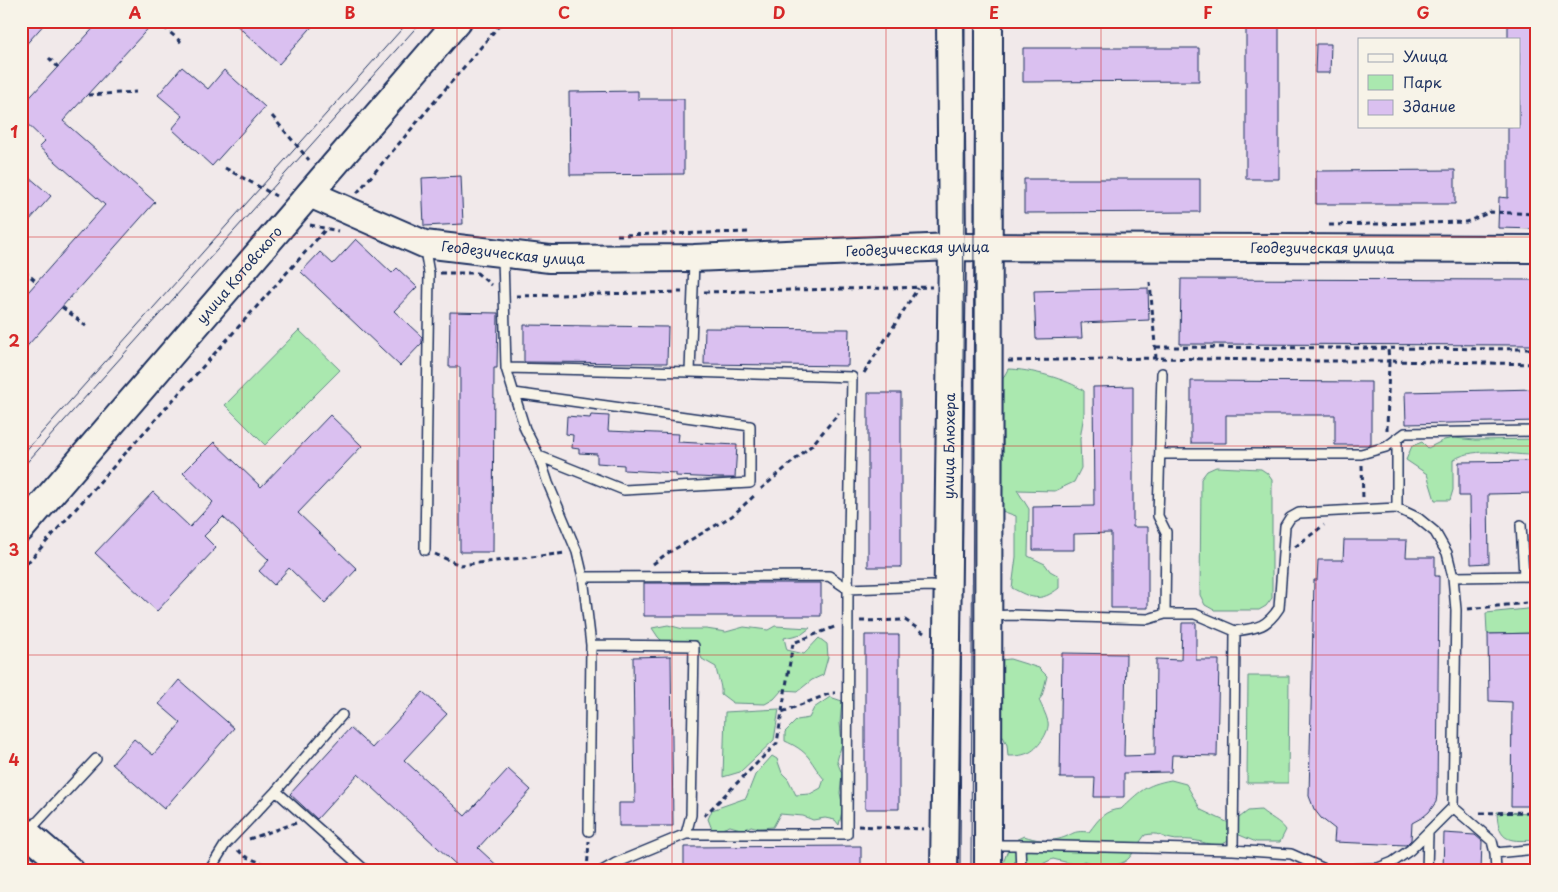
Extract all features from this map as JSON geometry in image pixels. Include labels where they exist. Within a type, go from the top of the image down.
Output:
[{"type":"street","name":"улица Котовского","points":[[21,529],[458,21]]},
{"type":"street","name":"улица Блюхера","points":[[944,871],[952,247],[950,21]]},
{"type":"street","points":[[988,871],[989,21]]},
{"type":"street","name":"Геодезическая улица","points":[[310,194],[424,244],[503,255],[550,259],[694,258],[952,247],[1537,249]]},
{"type":"street","points":[[24,831],[71,871]]},
{"type":"lane","points":[[424,244],[429,273],[426,550]]},
{"type":"lane","points":[[503,255],[506,368],[525,429],[539,456],[548,483],[577,552],[583,577],[590,645],[589,831]]},
{"type":"lane","points":[[690,372],[694,258]]},
{"type":"lane","points":[[506,368],[852,377],[848,589],[847,834],[686,834],[616,863],[602,871]]},
{"type":"lane","points":[[1162,373],[1158,516],[1166,532],[1165,614]]},
{"type":"lane","points":[[514,392],[750,426],[750,483],[624,490],[539,456]]},
{"type":"lane","points":[[1161,454],[1361,454],[1386,447],[1405,433],[1537,430]]},
{"type":"lane","points":[[1396,438],[1397,508]]},
{"type":"lane","points":[[988,845],[1020,844],[1233,850],[1291,854],[1327,870],[1378,868],[1393,862],[1428,833],[1453,807],[1456,610],[1453,577],[1447,552],[1435,532],[1418,518],[1397,508],[1299,513],[1290,518],[1285,526],[1280,608],[1272,619],[1260,627],[1235,631],[1195,614],[1165,614],[1148,619],[989,616]]},
{"type":"lane","points":[[1522,525],[1524,576]]},
{"type":"lane","points":[[583,577],[829,576],[848,589],[932,586],[948,588]]},
{"type":"lane","points":[[1453,577],[1537,576]]},
{"type":"lane","points":[[1233,850],[1235,631]]},
{"type":"lane","points":[[590,645],[694,646],[691,815],[686,834]]},
{"type":"lane","points":[[209,871],[229,841],[276,791],[342,715]]},
{"type":"lane","points":[[24,831],[96,759]]},
{"type":"lane","points":[[276,791],[366,871]]},
{"type":"lane","points":[[1453,807],[1492,841],[1495,852],[1496,871]]},
{"type":"lane","points":[[1427,871],[1428,833]]},
{"type":"lane","points":[[1020,844],[1021,871]]},
{"type":"lane","points":[[1495,852],[1537,850]]},
{"type":"path","points":[[156,21],[181,42]]},
{"type":"path","points":[[351,199],[503,21]]},
{"type":"path","points":[[49,58],[58,67]]},
{"type":"path","points":[[88,95],[136,92]]},
{"type":"path","points":[[272,116],[309,160]]},
{"type":"path","points":[[225,168],[276,196]]},
{"type":"path","points":[[307,224],[346,233]]},
{"type":"path","points":[[21,570],[326,229]]},
{"type":"path","points":[[24,271],[37,282]]},
{"type":"path","points":[[429,273],[477,273],[504,296],[933,287]]},
{"type":"path","points":[[1150,282],[1156,358]]},
{"type":"path","points":[[861,377],[919,288]]},
{"type":"path","points":[[62,307],[86,326]]},
{"type":"path","points":[[1156,347],[1537,349]]},
{"type":"path","points":[[1386,447],[1388,349]]},
{"type":"path","points":[[1007,361],[1156,358],[1312,362],[1389,361],[1537,364]]},
{"type":"path","points":[[1363,471],[1363,510]]},
{"type":"path","points":[[1284,555],[1342,511]]},
{"type":"path","points":[[426,550],[460,565],[577,552]]},
{"type":"path","points":[[1456,610],[1537,602]]},
{"type":"path","points":[[686,834],[777,743],[782,712],[831,693],[847,693]]},
{"type":"path","points":[[1462,814],[1537,812]]},
{"type":"path","points":[[229,841],[240,842],[308,819]]},
{"type":"path","points":[[847,825],[927,829]]},
{"type":"path","points":[[588,871],[589,831]]},
{"type":"path","points":[[229,841],[244,856],[281,871]]},
{"type":"green space","points":[[299,330],[340,370],[265,445],[225,405]]},
{"type":"green space","points":[[1008,369],[1048,376],[1068,382],[1084,391],[1084,414],[1080,439],[1081,468],[1074,482],[1055,491],[1017,490],[1029,509],[1028,556],[1045,564],[1050,571],[1059,576],[1059,588],[1041,597],[1030,596],[1012,588],[1016,557],[1016,516],[1002,511],[1003,440],[1001,382]]},
{"type":"green space","points":[[1454,438],[1475,440],[1537,439],[1537,455],[1483,452],[1462,456],[1453,460],[1453,490],[1450,500],[1435,500],[1427,474],[1406,460],[1412,446],[1422,442],[1428,448],[1444,440]]},
{"type":"green space","points":[[1216,467],[1261,469],[1272,480],[1272,598],[1266,606],[1259,610],[1214,610],[1205,605],[1200,595],[1201,479],[1207,471]]},
{"type":"green space","points":[[1537,608],[1537,633],[1487,633],[1486,613]]},
{"type":"green space","points":[[668,625],[683,629],[706,629],[726,632],[744,627],[768,630],[775,626],[810,628],[802,634],[784,638],[787,650],[804,654],[819,638],[827,644],[828,657],[823,675],[812,680],[798,691],[782,690],[774,699],[765,704],[733,703],[721,694],[716,667],[702,659],[699,651],[684,641],[665,644],[652,628]]},
{"type":"green space","points":[[1010,659],[1039,668],[1047,676],[1042,696],[1039,700],[1048,726],[1042,740],[1032,751],[1025,754],[1008,756],[1007,745],[998,725],[1002,702],[1000,687],[1001,660]]},
{"type":"green space","points":[[1248,676],[1289,676],[1288,783],[1247,783]]},
{"type":"green space","points":[[830,697],[842,701],[840,723],[842,743],[837,761],[842,774],[840,793],[843,807],[839,825],[835,820],[825,818],[813,820],[803,816],[780,814],[773,827],[759,828],[751,826],[744,830],[730,826],[713,832],[708,819],[712,810],[746,798],[755,775],[772,756],[777,759],[782,773],[788,779],[796,795],[810,794],[821,788],[824,779],[804,753],[785,741],[785,732],[797,720],[809,718],[814,708]]},
{"type":"green space","points":[[779,709],[774,740],[740,772],[723,777],[725,712]]},
{"type":"green space","points":[[1171,780],[1186,784],[1201,810],[1231,824],[1248,811],[1261,810],[1281,824],[1286,830],[1280,842],[1256,842],[1237,834],[1224,843],[1215,845],[1191,840],[1173,840],[1157,834],[1150,834],[1145,835],[1131,856],[1119,864],[1107,865],[1084,861],[1077,865],[1053,859],[1040,865],[1040,871],[1003,871],[1003,863],[1011,842],[1024,836],[1050,840],[1059,839],[1076,832],[1089,832],[1106,813],[1121,809],[1138,793],[1149,787]]},
{"type":"green space","points":[[1497,812],[1537,813],[1537,840],[1513,840],[1503,835],[1500,830]]},
{"type":"building","points":[[21,21],[47,21],[21,50]]},
{"type":"building","points":[[100,21],[155,21],[63,121],[155,202],[21,353],[21,300],[105,205],[39,147],[45,141],[21,118],[21,107]]},
{"type":"building","points":[[232,21],[317,21],[279,64]]},
{"type":"building","points":[[1246,21],[1279,21],[1279,179],[1246,179]]},
{"type":"building","points":[[1508,21],[1537,21],[1537,229],[1498,228],[1499,197],[1508,198],[1508,128],[1520,128],[1520,38],[1508,38]]},
{"type":"building","points":[[1316,44],[1331,44],[1330,73],[1315,73]]},
{"type":"building","points":[[1023,48],[1199,48],[1199,81],[1023,82]]},
{"type":"building","points":[[182,67],[208,89],[224,70],[265,107],[212,166],[172,129],[183,116],[158,95]]},
{"type":"building","points":[[638,91],[638,99],[684,99],[684,174],[570,175],[569,92]]},
{"type":"building","points":[[21,170],[51,196],[21,230]]},
{"type":"building","points":[[1455,170],[1455,204],[1316,204],[1316,171]]},
{"type":"building","points":[[461,176],[463,224],[424,226],[422,178]]},
{"type":"building","points":[[1024,179],[1200,179],[1200,212],[1024,213]]},
{"type":"building","points":[[356,239],[392,273],[397,268],[417,287],[394,311],[422,337],[422,343],[400,366],[301,272],[320,252],[333,264]]},
{"type":"building","points":[[1181,279],[1537,280],[1537,345],[1180,344]]},
{"type":"building","points":[[1148,288],[1149,320],[1081,323],[1082,338],[1036,339],[1034,291]]},
{"type":"building","points":[[450,312],[498,313],[497,368],[494,368],[493,552],[460,552],[460,367],[449,367]]},
{"type":"building","points":[[524,325],[668,327],[667,363],[524,362]]},
{"type":"building","points":[[705,328],[849,329],[848,366],[704,364]]},
{"type":"building","points":[[1191,381],[1371,382],[1371,445],[1335,445],[1335,415],[1226,415],[1226,443],[1191,443]]},
{"type":"building","points":[[1133,386],[1133,527],[1148,527],[1148,608],[1111,608],[1111,533],[1074,534],[1074,550],[1033,550],[1033,507],[1094,506],[1093,387]]},
{"type":"building","points":[[1537,389],[1537,421],[1406,424],[1405,392]]},
{"type":"building","points":[[868,393],[901,393],[901,567],[868,567]]},
{"type":"building","points":[[330,415],[362,446],[298,513],[357,569],[325,603],[289,568],[274,585],[259,571],[269,560],[223,517],[204,536],[216,548],[157,611],[95,553],[153,492],[190,527],[213,502],[183,473],[214,442],[261,487]]},
{"type":"building","points":[[591,415],[609,416],[608,431],[679,434],[678,442],[737,445],[735,478],[676,476],[676,473],[624,470],[624,465],[597,463],[597,454],[579,453],[579,449],[572,448],[573,435],[566,434],[567,416],[590,418]]},
{"type":"building","points":[[1537,461],[1537,493],[1488,494],[1489,563],[1471,564],[1470,496],[1459,496],[1459,462]]},
{"type":"building","points":[[1344,540],[1407,540],[1406,557],[1435,557],[1435,576],[1439,576],[1437,795],[1436,802],[1429,812],[1412,823],[1411,840],[1406,845],[1334,842],[1335,829],[1321,818],[1314,809],[1309,796],[1314,580],[1317,580],[1318,560],[1343,560]]},
{"type":"building","points":[[644,583],[821,583],[821,616],[644,616]]},
{"type":"building","points":[[1182,623],[1196,623],[1196,660],[1219,660],[1217,756],[1172,755],[1171,772],[1124,773],[1124,797],[1094,797],[1095,778],[1060,778],[1062,653],[1126,654],[1124,756],[1155,755],[1156,659],[1181,660]]},
{"type":"building","points":[[1537,633],[1537,806],[1511,806],[1512,702],[1489,701],[1488,634]]},
{"type":"building","points":[[865,635],[899,635],[899,809],[865,809]]},
{"type":"building","points":[[671,656],[673,826],[619,826],[619,803],[635,803],[633,657]]},
{"type":"building","points":[[179,680],[234,728],[164,809],[112,764],[134,739],[153,755],[181,723],[159,704]]},
{"type":"building","points":[[423,692],[447,714],[404,760],[465,816],[508,769],[531,790],[478,848],[503,871],[463,871],[358,774],[317,819],[290,794],[350,728],[372,748]]},
{"type":"building","points":[[1444,833],[1475,835],[1482,841],[1481,871],[1443,871]]},
{"type":"building","points":[[861,846],[861,871],[684,871],[684,847]]},
{"type":"tram line","points":[[21,456],[409,21]]},
{"type":"tram line","points":[[21,469],[422,21]]},
{"type":"tram line","points":[[960,871],[965,21]]},
{"type":"tram line","points":[[971,871],[975,21]]}]
